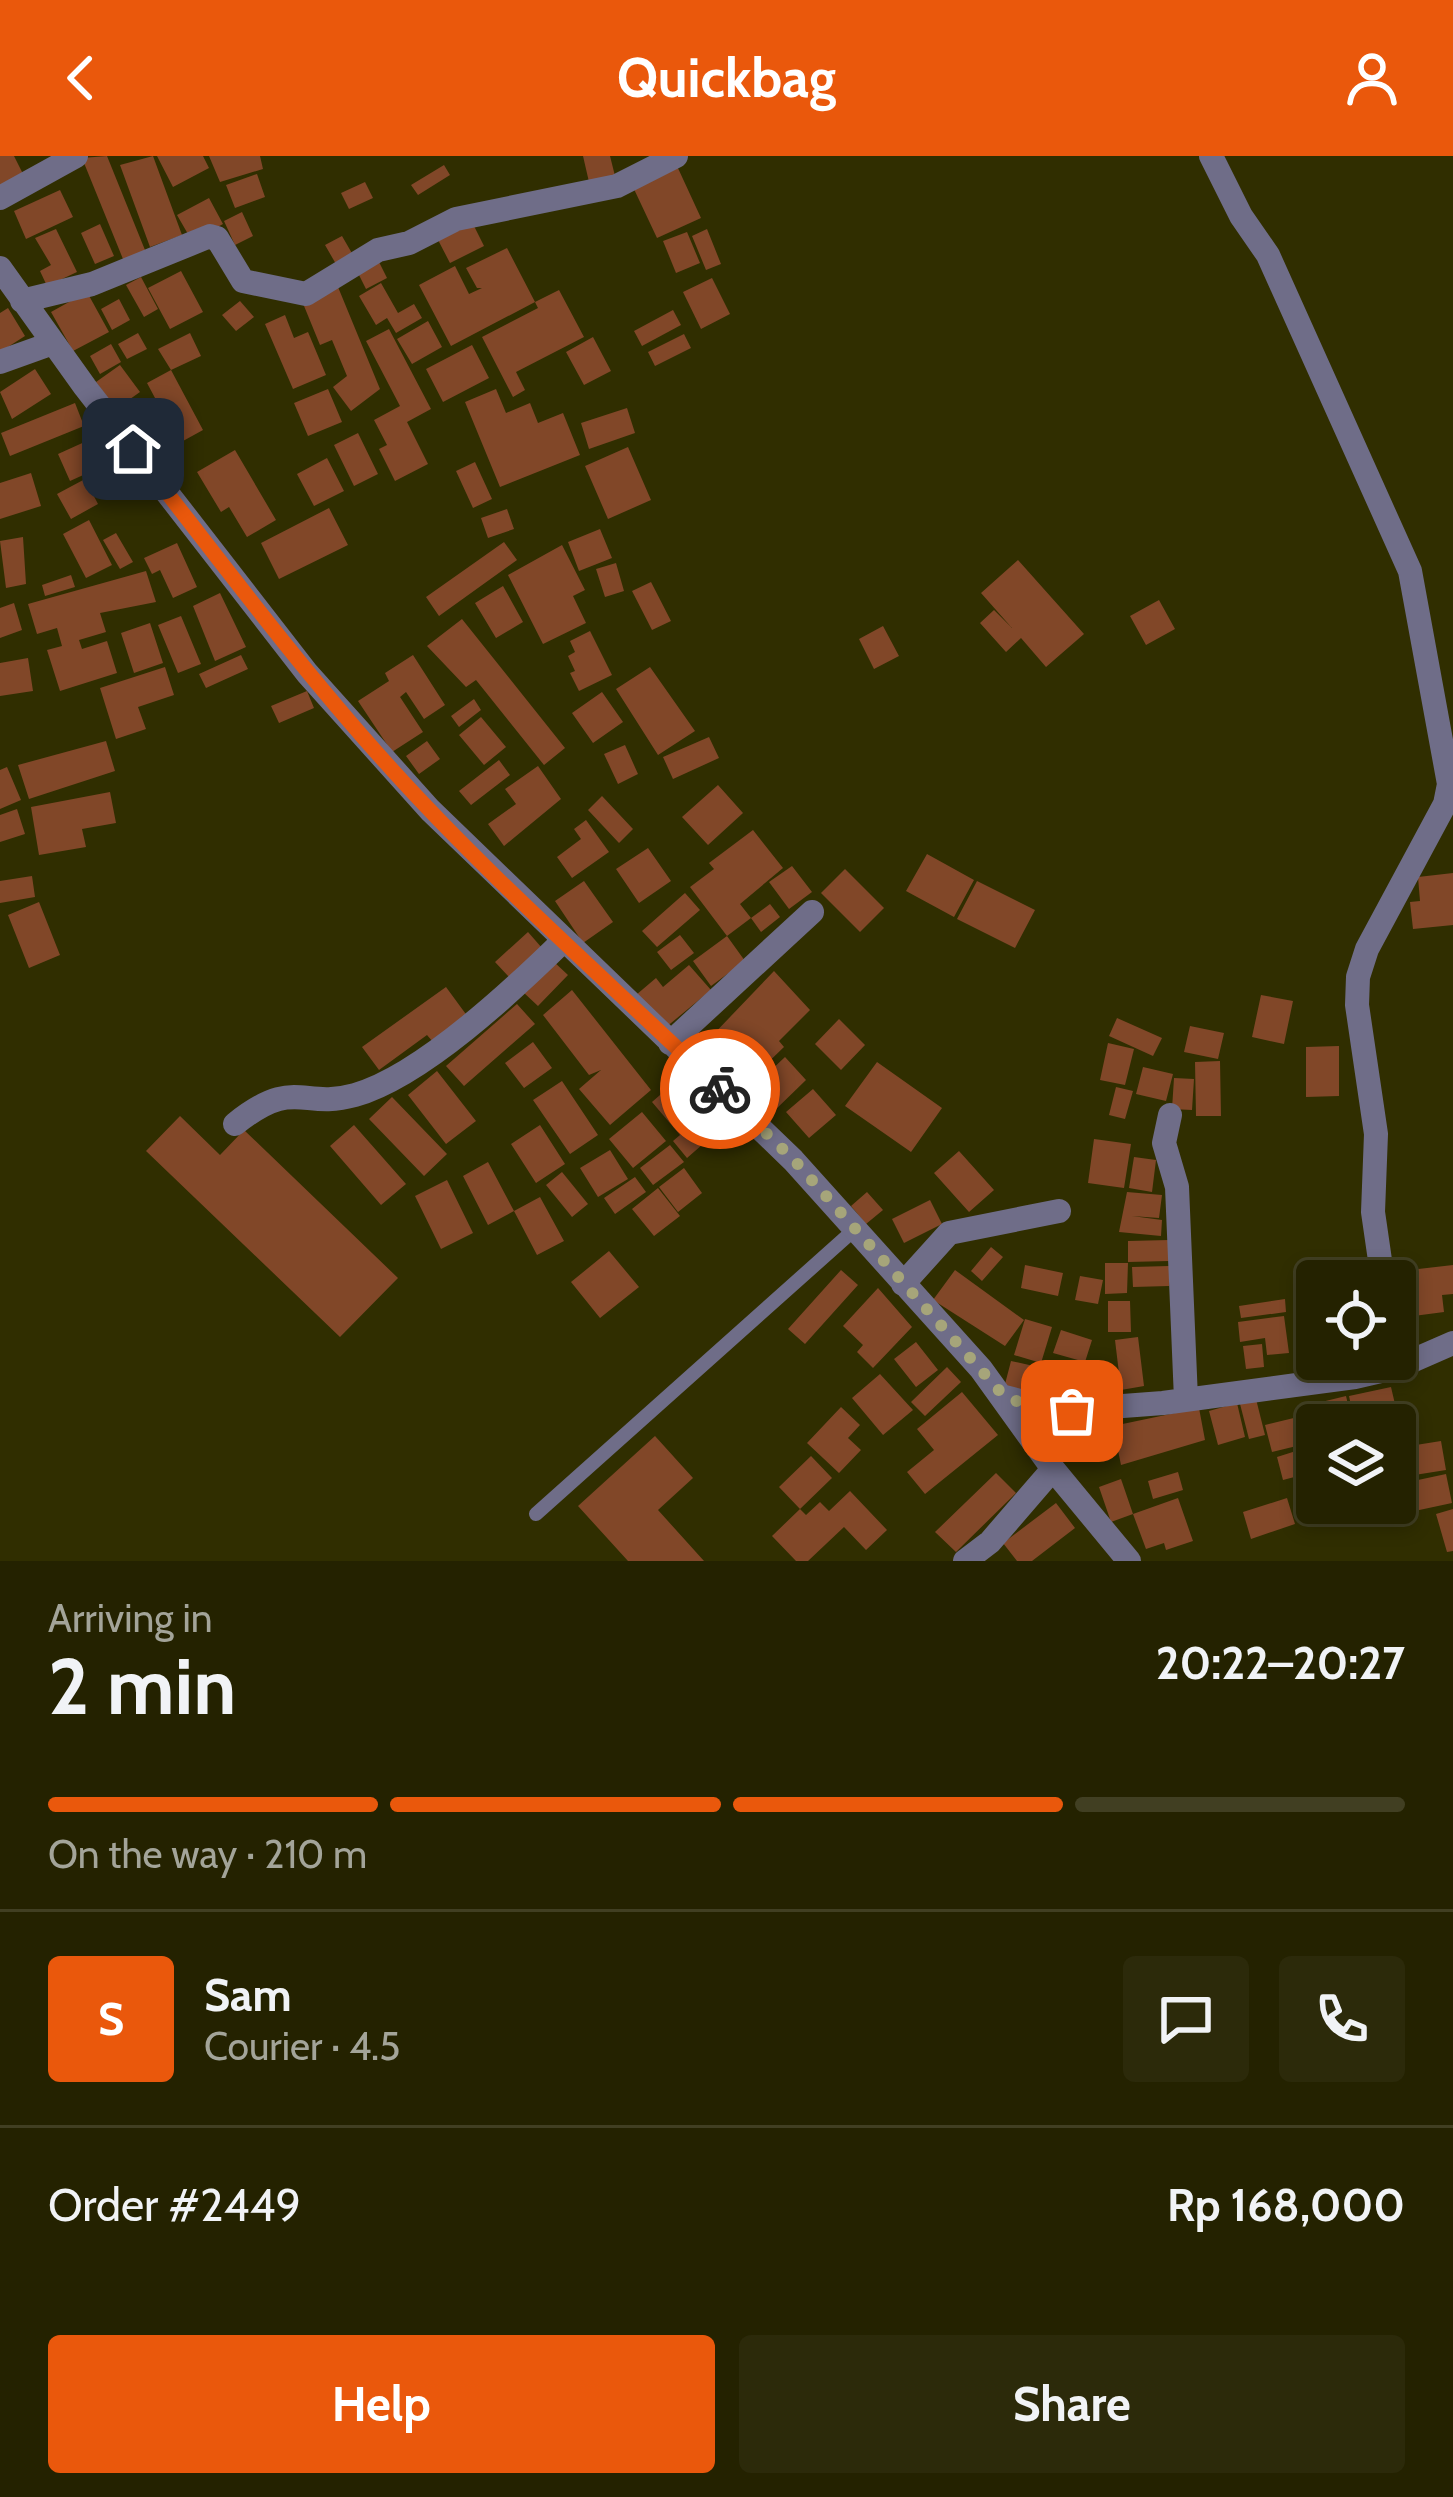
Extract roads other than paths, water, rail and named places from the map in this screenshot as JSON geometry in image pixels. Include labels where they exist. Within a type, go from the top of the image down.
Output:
[{"type":"street","points":[[0,198],[76,156]]},
{"type":"street","points":[[22,301],[92,284],[210,236],[217,238],[243,281],[306,294],[378,250],[420,239],[456,219],[616,186],[676,156]]},
{"type":"street","points":[[1211,156],[1268,255],[1410,572],[1449,784],[1445,804],[1367,949],[1358,977],[1357,1005],[1376,1134],[1373,1212],[1380,1260]]},
{"type":"street","points":[[0,268],[52,343],[307,673],[430,810],[562,942],[794,1160],[1005,1397],[1053,1469],[1130,1561]]},
{"type":"street","points":[[0,362],[52,343]]},
{"type":"street","points":[[670,1043],[812,912]]},
{"type":"street","points":[[235,1124],[272,1098],[356,1094],[392,1076],[492,1011],[562,942]]},
{"type":"street","points":[[1170,1114],[1164,1143],[1177,1187],[1186,1399]]},
{"type":"street","points":[[903,1285],[949,1233],[1059,1211]]},
{"type":"street","points":[[1416,1352],[1453,1342]]},
{"type":"street","points":[[1005,1397],[1056,1411],[1186,1399],[1296,1378]]},
{"type":"street","points":[[965,1561],[990,1542],[1053,1469]]},
{"type":"lane","points":[[536,1514],[854,1230]]}]
